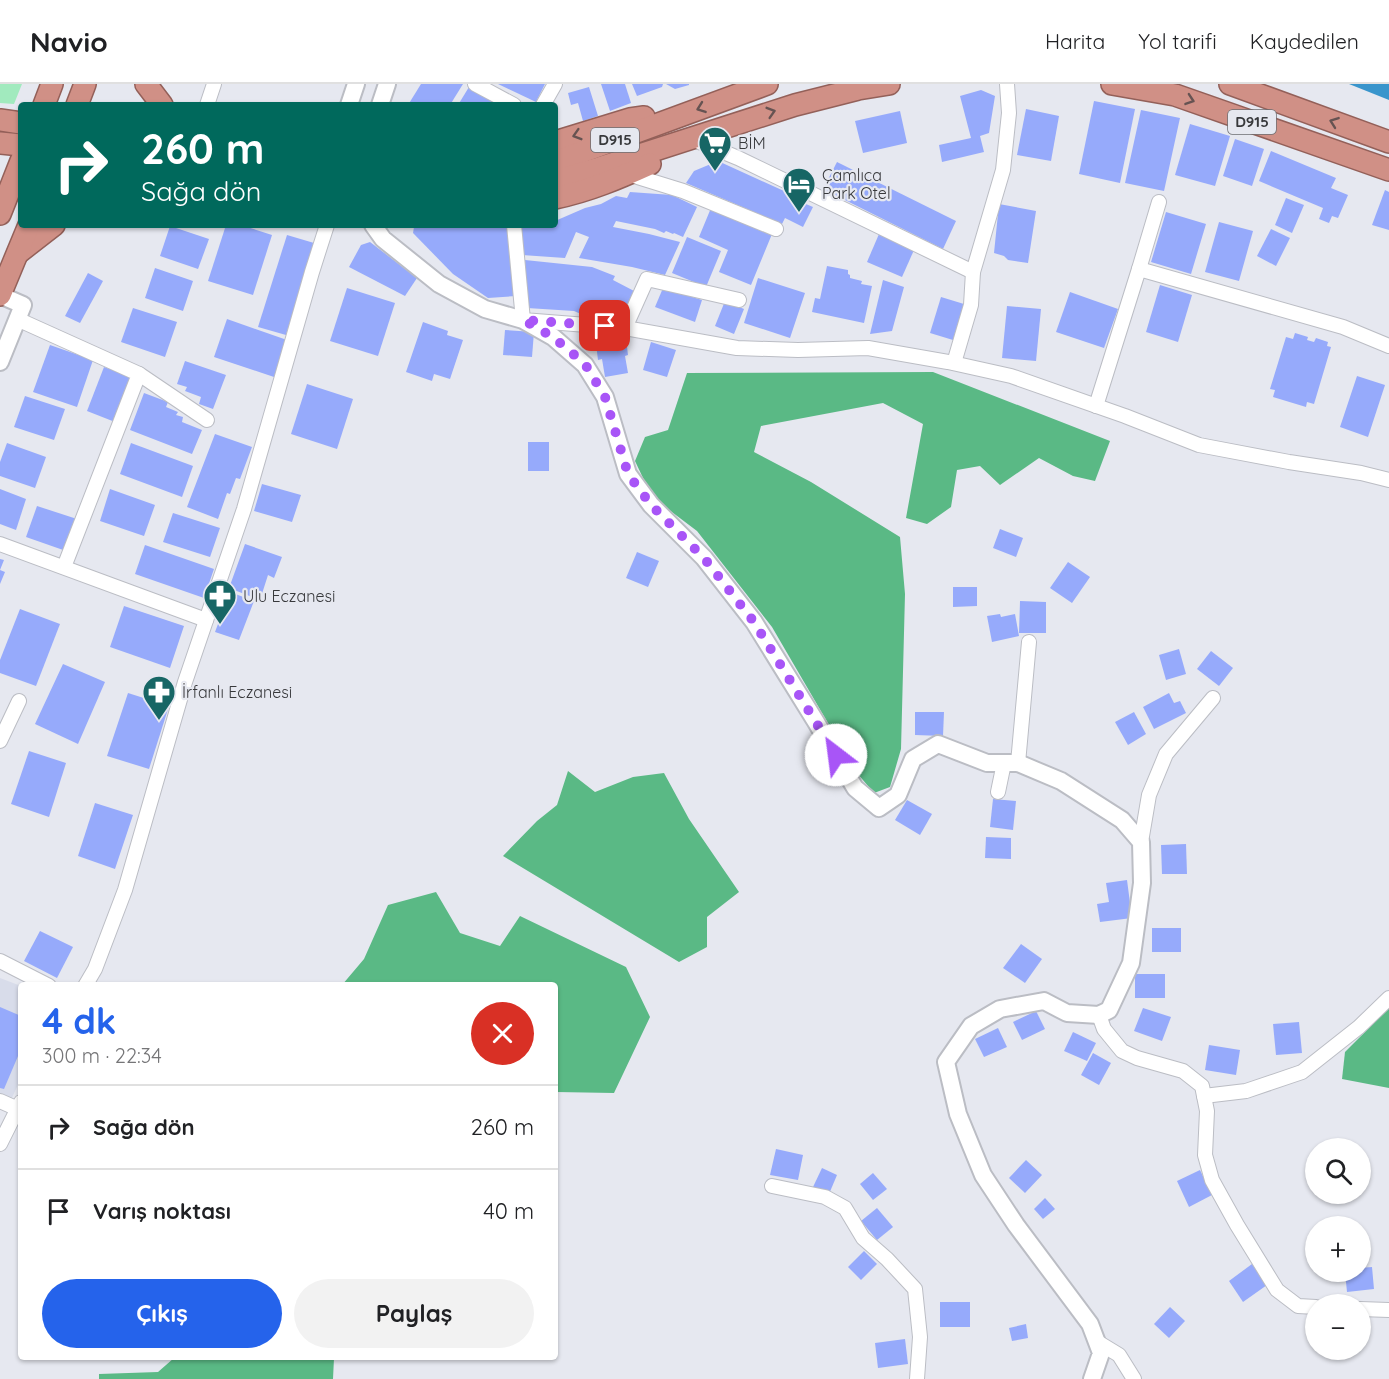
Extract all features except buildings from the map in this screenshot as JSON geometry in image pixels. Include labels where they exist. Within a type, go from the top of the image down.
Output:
[{"type":"highway","points":[[45,102],[52,84]]},
{"type":"highway","points":[[78,102],[86,84]]},
{"type":"highway","points":[[146,84],[160,102]]},
{"type":"highway","name":"D915","points":[[558,161],[674,118],[742,88],[767,84]]},
{"type":"highway","name":"D915","points":[[558,180],[829,95],[889,84]]},
{"type":"highway","name":"D915","points":[[1112,84],[1175,95],[1389,170]]},
{"type":"highway","name":"D915","points":[[1230,84],[1389,142]]},
{"type":"highway","points":[[558,141],[630,119],[653,115],[674,118]]},
{"type":"highway","points":[[0,120],[18,123]]},
{"type":"highway","points":[[558,197],[592,188],[628,174],[731,124]]},
{"type":"highway","points":[[0,143],[18,145]]},
{"type":"highway","points":[[0,214],[18,169]]},
{"type":"highway","points":[[0,295],[28,228]]},
{"type":"highway","points":[[17,253],[50,228]]},
{"type":"street","points":[[208,102],[214,84]]},
{"type":"street","points":[[350,102],[356,84]]},
{"type":"street","points":[[381,102],[387,84]]},
{"type":"street","points":[[475,84],[508,102]]},
{"type":"street","points":[[545,102],[555,84]]},
{"type":"street","points":[[954,363],[972,305],[973,272],[1003,170],[1009,112],[1007,84]]},
{"type":"street","points":[[697,141],[738,158],[973,272]]},
{"type":"street","points":[[628,174],[683,191],[776,229]]},
{"type":"street","points":[[1096,406],[1159,202]]},
{"type":"street","points":[[87,982],[95,969],[125,890],[185,682],[244,509],[326,228]]},
{"type":"street","points":[[375,228],[384,239],[439,284],[485,309],[523,320],[626,327],[737,348],[798,350],[868,348],[954,363],[1011,376],[1199,445],[1361,473],[1389,480]]},
{"type":"street","points":[[514,228],[523,320]]},
{"type":"street","points":[[1139,269],[1343,327],[1389,346]]},
{"type":"street","points":[[626,327],[647,279],[739,300]]},
{"type":"street","points":[[0,295],[22,305],[0,362]]},
{"type":"street","points":[[17,319],[139,374],[207,420]]},
{"type":"street","points":[[523,320],[553,337],[585,364],[605,397],[628,474],[651,505],[704,558],[754,622],[855,788],[879,808],[898,795],[913,759],[938,744],[987,763],[1011,763],[1061,781],[1122,820],[1141,842]]},
{"type":"street","points":[[64,567],[139,374]]},
{"type":"street","points":[[0,544],[206,620]]},
{"type":"street","points":[[998,792],[1011,763],[1029,642]]},
{"type":"street","points":[[1092,1379],[1101,1353],[1090,1324],[1016,1225],[983,1175],[958,1114],[946,1062],[971,1026],[1000,1009],[1044,1001],[1067,1013],[1099,1015],[1110,1010],[1131,963],[1142,883],[1141,842],[1149,795],[1166,754],[1213,698]]},
{"type":"street","points":[[0,741],[20,701]]},
{"type":"street","points":[[0,961],[41,982]]},
{"type":"street","points":[[1204,1096],[1246,1091],[1302,1072],[1359,1027],[1389,998]]},
{"type":"street","points":[[1099,1015],[1104,1029],[1122,1051],[1137,1058],[1183,1071],[1202,1086],[1207,1111],[1205,1155],[1212,1180],[1277,1290],[1298,1306],[1305,1306]]},
{"type":"street","points":[[0,1101],[18,1105]]},
{"type":"street","points":[[0,1144],[18,1107]]},
{"type":"street","points":[[772,1186],[825,1197],[845,1208],[864,1238],[915,1288],[920,1336],[917,1379]]},
{"type":"street","points":[[1371,1309],[1389,1310]]},
{"type":"street","points":[[1096,1341],[1119,1355],[1134,1379]]},
{"type":"shaded area","points":[[0,978],[18,985],[18,1085],[11,1100],[0,1094]]},
{"type":"green space","points":[[0,84],[22,84],[14,104],[0,103]]},
{"type":"green space","points":[[933,372],[1110,441],[1095,481],[1073,476],[1039,458],[1000,485],[980,466],[957,470],[951,507],[927,524],[906,518],[923,424],[883,403],[761,426],[754,452],[811,482],[900,537],[905,594],[901,749],[890,787],[874,793],[857,773],[772,627],[697,531],[652,497],[635,461],[645,437],[668,430],[687,373]]},
{"type":"green space","points":[[568,771],[595,792],[633,777],[664,773],[689,819],[739,892],[707,917],[707,947],[679,962],[503,856],[537,821],[557,805]]},
{"type":"green space","points":[[436,892],[460,933],[500,946],[520,916],[626,967],[650,1017],[614,1093],[558,1092],[558,982],[345,982],[364,959],[388,905]]},
{"type":"green space","points":[[1389,1008],[1389,1088],[1342,1079],[1345,1052]]},
{"type":"green space","points":[[172,1360],[334,1360],[333,1379],[99,1379],[99,1374],[158,1372]]},
{"type":"water","points":[[1349,84],[1389,84],[1389,100]]},
{"type":"place","name":"BİM","points":[[715,172]]},
{"type":"place","name":"Çamlıca Park Otel","points":[[799,213]]},
{"type":"place","name":"Ulu Eczanesi","points":[[220,625]]},
{"type":"place","name":"İrfanlı Eczanesi","points":[[159,721]]},
{"type":"route","points":[[605,326],[523,320],[553,337],[585,364],[605,397],[628,474],[651,505],[704,558],[754,622],[836,755]]}]
